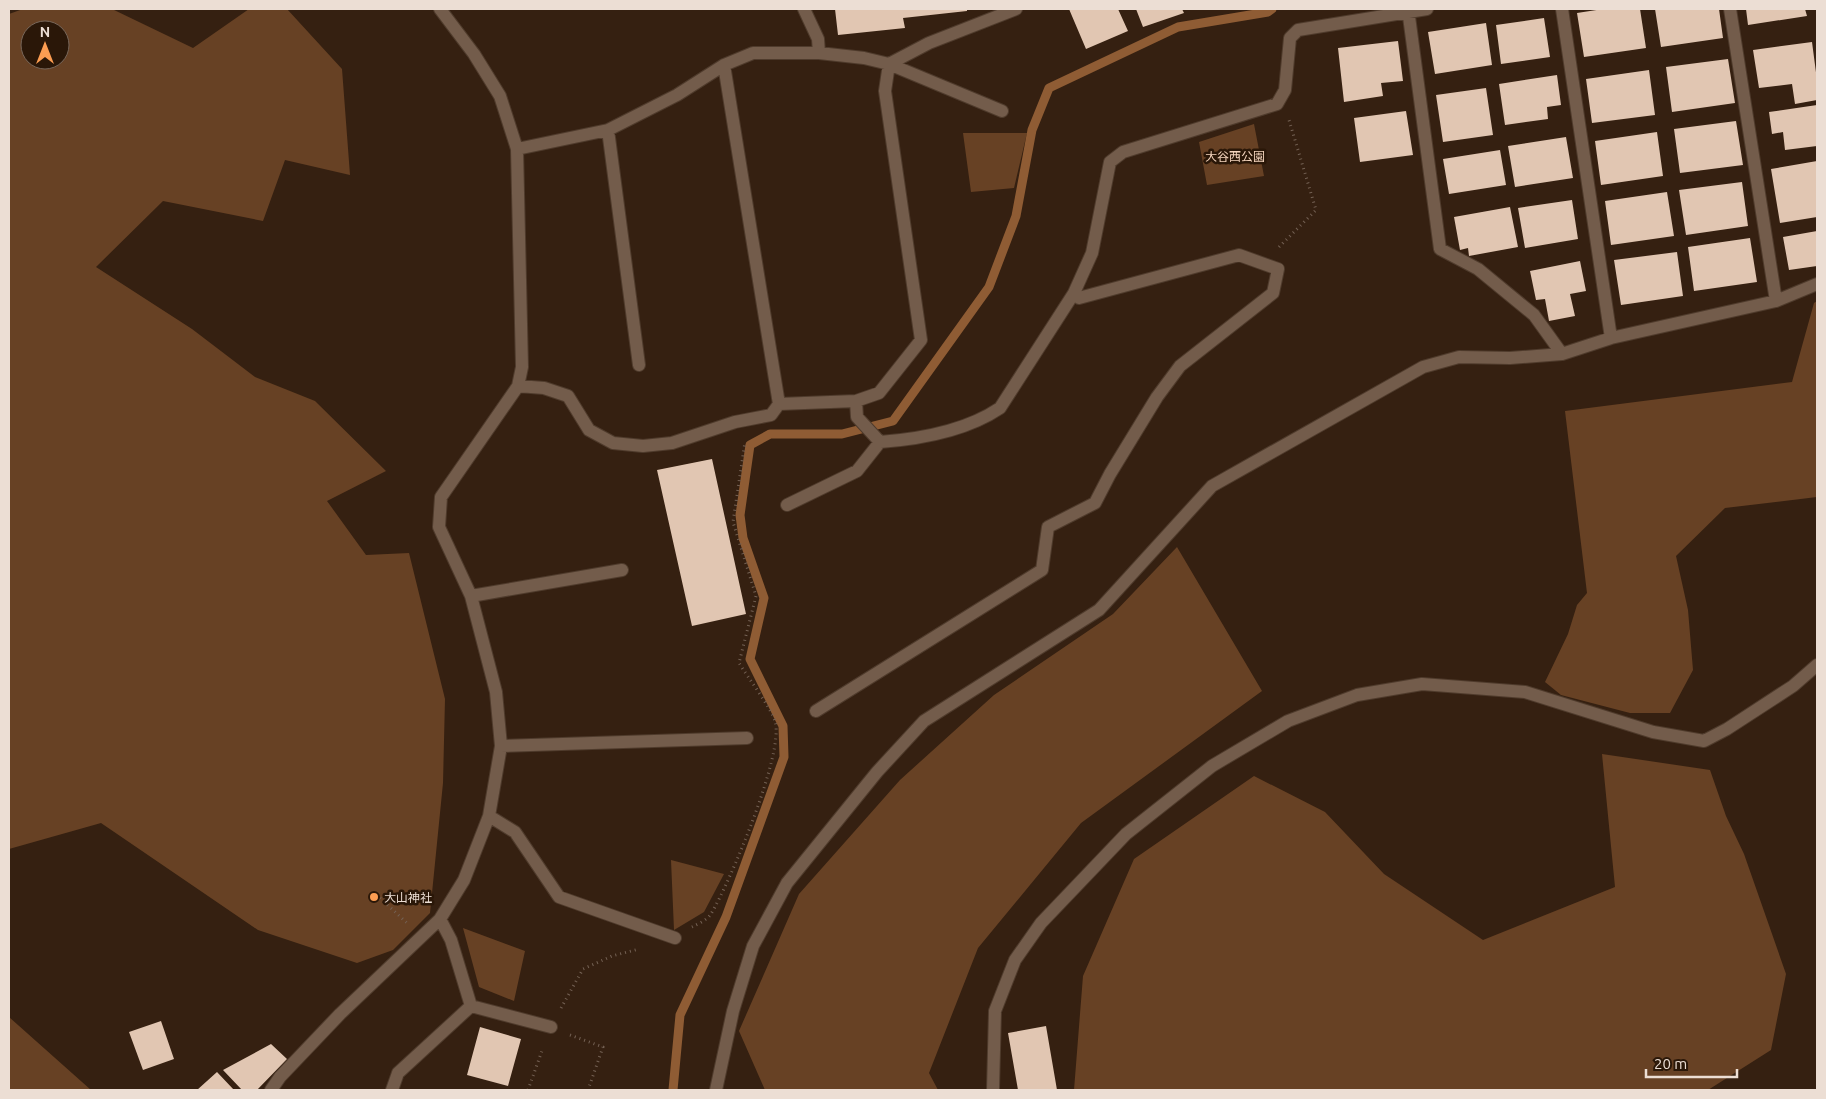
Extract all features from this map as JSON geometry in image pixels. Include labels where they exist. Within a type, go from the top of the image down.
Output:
[{"type":"street","points":[[271,1090],[340,1014],[440,919],[464,880],[489,816],[501,746],[496,692],[471,596],[439,527],[441,497],[518,386],[522,367],[516,149],[500,96],[474,54],[440,9]]},
{"type":"street","points":[[804,9],[818,39],[819,53]]},
{"type":"street","points":[[889,64],[929,43],[1016,9]]},
{"type":"street","points":[[856,401],[857,417],[878,440],[914,439],[983,419],[1000,408],[1074,293],[1092,253],[1110,162],[1123,152],[1277,104],[1285,90],[1290,38],[1298,30],[1408,10],[1427,9]]},
{"type":"street","points":[[1562,9],[1611,338]]},
{"type":"street","points":[[1730,9],[1776,301]]},
{"type":"street","points":[[1408,10],[1440,249],[1478,269],[1534,315],[1562,354]]},
{"type":"street","points":[[516,149],[608,130],[677,95],[724,65],[753,52],[819,53],[864,58],[889,64],[1002,111]]},
{"type":"street","points":[[779,404],[856,401],[879,393],[921,340],[885,91],[889,64]]},
{"type":"street","points":[[518,386],[544,388],[568,396],[589,430],[613,443],[643,446],[672,443],[735,422],[771,415],[779,404],[724,65]]},
{"type":"street","points":[[608,130],[639,365]]},
{"type":"street","points":[[816,711],[1042,570],[1048,526],[1095,503],[1156,397],[1180,366],[1273,293],[1278,269],[1240,255],[1079,298],[1074,293]]},
{"type":"street","points":[[716,1090],[733,1011],[753,946],[787,883],[877,772],[924,721],[1099,610],[1212,486],[1423,367],[1459,357],[1510,358],[1562,354],[1611,338],[1776,301],[1817,284]]},
{"type":"street","points":[[787,505],[857,472],[878,440]]},
{"type":"street","points":[[471,596],[622,570]]},
{"type":"street","points":[[993,1090],[995,1011],[1015,960],[1040,923],[1126,834],[1212,766],[1288,721],[1357,695],[1422,684],[1525,692],[1653,732],[1704,741],[1727,729],[1793,686],[1817,665]]},
{"type":"street","points":[[501,746],[747,738]]},
{"type":"street","points":[[489,816],[515,832],[559,897],[675,938]]},
{"type":"street","points":[[440,919],[451,940],[471,1006]]},
{"type":"street","points":[[471,1006],[551,1027]]},
{"type":"street","points":[[392,1090],[398,1073],[471,1006]]},
{"type":"path","points":[[1262,263],[1316,210],[1282,96]]},
{"type":"path","points":[[380,898],[422,936]]},
{"type":"path","points":[[528,1090],[551,1027],[603,1047],[588,1090]]},
{"type":"green space","points":[[23,9],[112,9],[193,48],[249,9],[287,9],[342,69],[350,175],[285,160],[263,221],[163,201],[96,267],[192,329],[255,377],[315,401],[386,471],[327,501],[366,555],[409,553],[445,699],[443,783],[430,913],[393,950],[357,963],[258,930],[101,823],[9,849],[9,14]]},
{"type":"green space","name":"大谷西公園","points":[[1254,124],[1264,176],[1207,185],[1199,142]]},
{"type":"green space","points":[[963,133],[1027,133],[1014,188],[971,192]]},
{"type":"green space","points":[[1817,301],[1817,497],[1725,508],[1676,556],[1688,610],[1693,670],[1670,713],[1630,713],[1561,695],[1545,682],[1568,634],[1577,605],[1587,593],[1565,411],[1792,382],[1814,303]]},
{"type":"green space","points":[[1177,547],[1262,691],[1081,823],[978,948],[929,1073],[938,1090],[765,1090],[739,1031],[799,894],[900,780],[994,695],[1113,614]]},
{"type":"green space","points":[[1602,754],[1710,770],[1726,816],[1744,854],[1786,974],[1771,1050],[1708,1090],[1074,1090],[1083,976],[1134,859],[1254,776],[1325,812],[1384,874],[1483,940],[1615,887]]},
{"type":"green space","points":[[671,860],[724,874],[704,912],[674,930]]},
{"type":"green space","points":[[463,928],[525,951],[514,1001],[479,987]]},
{"type":"green space","points":[[9,1017],[91,1090],[9,1090]]},
{"type":"building","points":[[835,9],[967,9],[967,11],[903,18],[905,28],[838,35]]},
{"type":"building","points":[[1069,9],[1118,9],[1128,31],[1086,49]]},
{"type":"building","points":[[1136,9],[1182,9],[1184,13],[1143,27]]},
{"type":"building","points":[[1603,9],[1640,9],[1646,48],[1584,57],[1577,13]]},
{"type":"building","points":[[1655,9],[1719,9],[1723,38],[1661,47]]},
{"type":"building","points":[[1746,9],[1805,9],[1807,16],[1748,25]]},
{"type":"building","points":[[1544,18],[1550,57],[1501,64],[1496,25]]},
{"type":"building","points":[[1486,23],[1492,65],[1435,74],[1428,32]]},
{"type":"building","points":[[1398,41],[1403,81],[1381,83],[1383,96],[1344,102],[1338,48]]},
{"type":"building","points":[[1812,42],[1817,80],[1817,100],[1795,104],[1792,84],[1759,88],[1753,50]]},
{"type":"building","points":[[1728,59],[1735,103],[1672,112],[1666,67]]},
{"type":"building","points":[[1649,70],[1655,115],[1592,123],[1586,79]]},
{"type":"building","points":[[1557,75],[1561,105],[1547,107],[1548,119],[1505,125],[1499,84]]},
{"type":"building","points":[[1486,88],[1493,135],[1443,142],[1436,95]]},
{"type":"building","points":[[1817,105],[1817,146],[1785,150],[1783,132],[1772,134],[1769,112]]},
{"type":"building","points":[[1406,111],[1413,155],[1360,162],[1354,118]]},
{"type":"building","points":[[1736,121],[1743,165],[1680,173],[1674,129]]},
{"type":"building","points":[[1657,132],[1663,176],[1601,185],[1595,141]]},
{"type":"building","points":[[1566,137],[1573,178],[1515,187],[1508,146]]},
{"type":"building","points":[[1500,150],[1506,185],[1449,194],[1443,159]]},
{"type":"building","points":[[1817,161],[1817,217],[1780,223],[1771,169]]},
{"type":"building","points":[[1742,182],[1748,226],[1686,235],[1679,190]]},
{"type":"building","points":[[1667,192],[1674,236],[1611,245],[1605,201]]},
{"type":"building","points":[[1572,200],[1578,239],[1525,248],[1518,208]]},
{"type":"building","points":[[1510,207],[1518,247],[1469,256],[1468,248],[1460,250],[1454,217]]},
{"type":"building","points":[[1817,231],[1817,266],[1789,270],[1783,237]]},
{"type":"building","points":[[1750,238],[1757,282],[1694,291],[1688,247]]},
{"type":"building","points":[[1677,252],[1683,296],[1621,305],[1614,260]]},
{"type":"building","points":[[1580,261],[1586,291],[1570,294],[1575,316],[1549,321],[1545,299],[1536,300],[1530,271]]},
{"type":"building","points":[[712,459],[746,614],[692,626],[657,470]]},
{"type":"building","points":[[161,1021],[174,1059],[143,1070],[129,1032]]},
{"type":"building","points":[[1046,1026],[1057,1090],[1018,1090],[1008,1033]]},
{"type":"building","points":[[480,1027],[521,1039],[508,1086],[467,1075]]},
{"type":"building","points":[[271,1044],[287,1059],[257,1090],[242,1090],[223,1070]]},
{"type":"building","points":[[217,1072],[234,1090],[197,1090]]},
{"type":"waterway","points":[[673,1090],[680,1015],[726,917],[784,757],[783,726],[750,659],[764,598],[743,538],[740,515],[750,445],[770,434],[842,434],[893,421],[989,287],[1016,216],[1032,130],[1049,88],[1178,27],[1268,12],[1272,9]]},
{"type":"place","name":"大山神社","points":[[374,897]]}]
